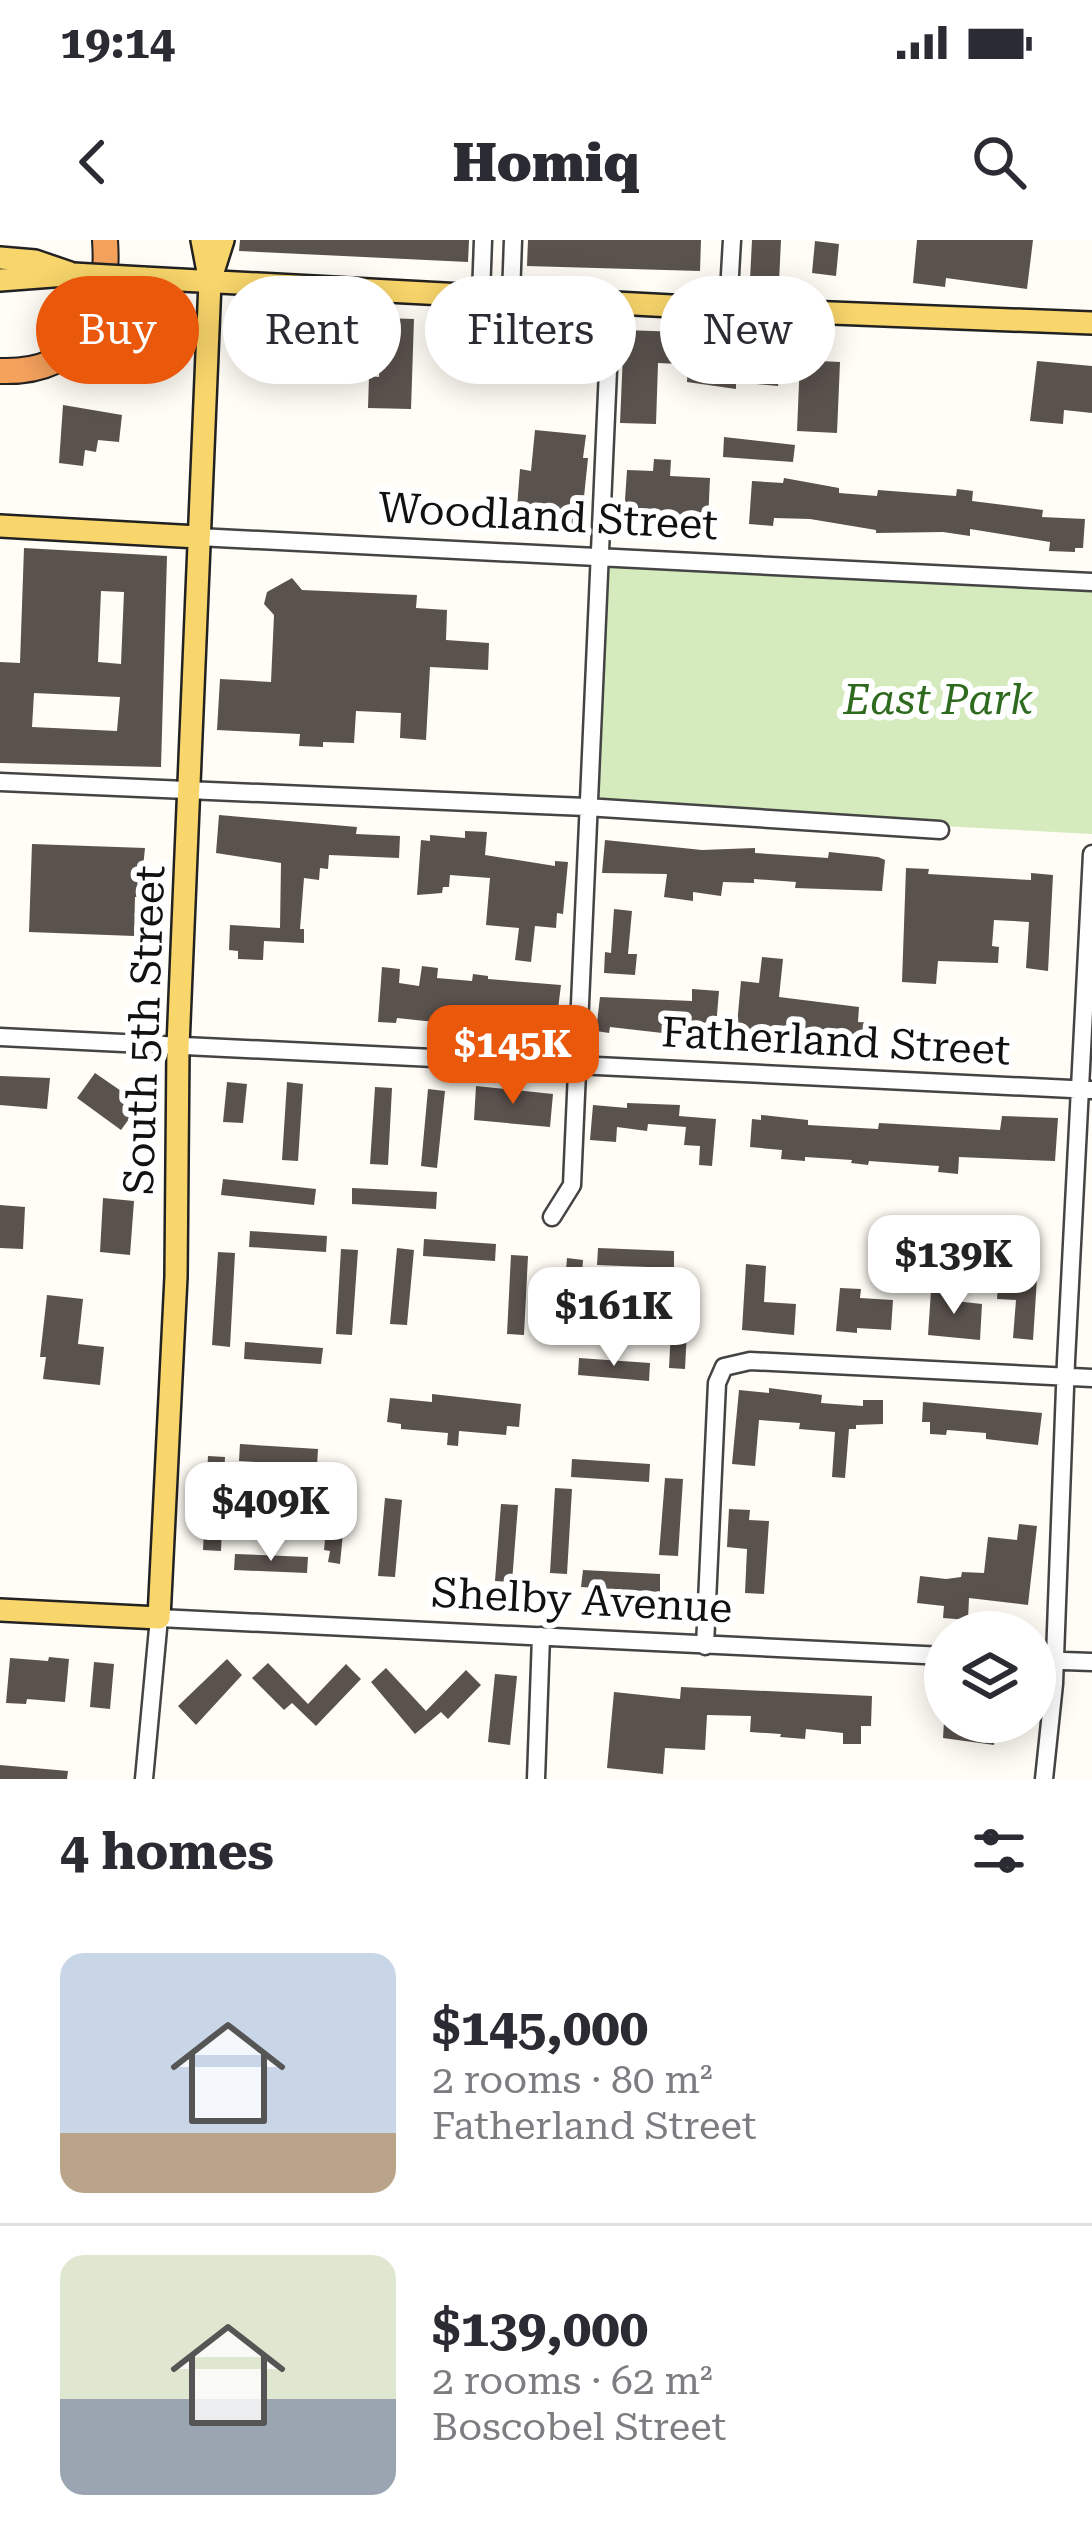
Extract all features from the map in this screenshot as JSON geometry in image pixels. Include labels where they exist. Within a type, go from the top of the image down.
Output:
[{"type":"highway","points":[[0,371],[23,372],[53,362],[71,350],[95,322],[105,290],[105,240]]},
{"type":"main road","points":[[202,240],[210,282]]},
{"type":"main road","points":[[210,282],[223,240]]},
{"type":"main road","points":[[0,258],[35,261],[73,274]]},
{"type":"main road","points":[[0,280],[73,274],[425,293]]},
{"type":"main road","name":"South 5th Street","points":[[159,1618],[176,1277],[178,1046],[191,793],[191,668],[210,282]]},
{"type":"main road","points":[[835,313],[1092,323]]},
{"type":"main road","name":"Woodland Street","points":[[0,526],[198,537]]},
{"type":"main road","name":"Shelby Avenue","points":[[0,1610],[159,1618]]},
{"type":"street","points":[[482,276],[483,240]]},
{"type":"street","points":[[512,276],[513,240]]},
{"type":"street","points":[[730,276],[732,240]]},
{"type":"street","points":[[552,1217],[572,1185],[607,384]]},
{"type":"street","name":"Woodland Street","points":[[198,537],[1092,582]]},
{"type":"street","points":[[0,782],[586,807],[940,830]]},
{"type":"street","points":[[1048,1611],[1085,1090],[1092,854]]},
{"type":"street","name":"Fatherland Street","points":[[0,1036],[1085,1090]]},
{"type":"street","points":[[705,1646],[717,1383],[724,1367],[750,1361],[1092,1378]]},
{"type":"street","name":"Shelby Avenue","points":[[159,1618],[924,1655]]},
{"type":"street","name":"South 5th Street","points":[[144,1779],[159,1618]]},
{"type":"street","points":[[536,1779],[541,1636]]},
{"type":"street","points":[[1056,1660],[1092,1662]]},
{"type":"street","points":[[1044,1743],[1044,1779]]},
{"type":"green space","name":"East Park","points":[[600,557],[1092,580],[1092,834],[586,807]]},
{"type":"building","points":[[240,240],[469,240],[468,262],[239,251]]},
{"type":"building","points":[[528,240],[701,240],[700,271],[527,266]]},
{"type":"building","points":[[752,240],[781,240],[779,276],[750,276]]},
{"type":"building","points":[[917,240],[1033,240],[1027,289],[946,278],[945,287],[913,283]]},
{"type":"building","points":[[815,241],[839,244],[836,276],[812,273]]},
{"type":"building","points":[[401,319],[414,319],[411,409],[368,408],[369,384],[401,384]]},
{"type":"building","points":[[636,330],[660,331],[656,424],[620,423],[622,384],[636,384]]},
{"type":"building","points":[[1037,361],[1092,366],[1092,413],[1064,410],[1063,424],[1030,421]]},
{"type":"building","points":[[835,362],[840,362],[837,433],[797,431],[799,384],[835,384]]},
{"type":"building","points":[[63,405],[122,415],[119,442],[98,440],[96,452],[85,450],[83,466],[59,463]]},
{"type":"building","points":[[535,430],[586,435],[581,526],[516,521],[520,469],[531,471]]},
{"type":"building","points":[[724,437],[795,445],[793,462],[723,457]]},
{"type":"building","points":[[654,459],[671,460],[670,476],[710,478],[708,522],[624,515],[627,470],[653,471]]},
{"type":"building","points":[[784,478],[839,488],[839,493],[877,496],[878,490],[956,496],[957,489],[973,491],[972,501],[1043,510],[1042,517],[1085,519],[1083,548],[1049,551],[1050,542],[970,529],[970,536],[876,533],[810,519],[774,518],[773,526],[749,524],[752,481],[783,483]]},
{"type":"building","points":[[24,548],[167,556],[161,767],[0,763],[0,662],[20,663]],"holes":[[[101,591],[124,592],[121,664],[98,662]],[[34,693],[120,697],[117,731],[32,727]]]},
{"type":"building","points":[[292,578],[302,590],[417,595],[416,608],[447,610],[446,640],[489,643],[488,670],[430,667],[426,740],[400,738],[401,713],[356,711],[354,743],[323,742],[323,747],[299,746],[300,734],[217,730],[220,679],[271,682],[274,615],[264,604],[267,592]]},
{"type":"building","points":[[219,815],[357,827],[356,834],[400,836],[399,858],[329,855],[328,869],[320,868],[319,880],[304,878],[300,929],[304,929],[304,943],[264,941],[263,960],[238,959],[238,951],[229,950],[230,925],[280,928],[281,863],[216,853]]},
{"type":"building","points":[[465,831],[487,832],[485,855],[555,866],[555,861],[568,862],[563,914],[557,913],[556,928],[535,926],[531,962],[515,960],[519,928],[486,925],[490,878],[450,875],[449,887],[443,887],[442,893],[417,895],[421,840],[430,841],[430,835],[465,838]]},
{"type":"building","points":[[605,840],[702,850],[755,848],[755,853],[828,858],[829,852],[878,857],[885,860],[882,891],[795,888],[796,882],[754,879],[754,883],[723,882],[721,896],[693,892],[693,901],[664,897],[667,874],[602,873]]},
{"type":"building","points":[[32,844],[145,848],[140,897],[135,897],[134,936],[29,932]]},
{"type":"building","points":[[906,868],[929,869],[928,874],[1031,880],[1031,873],[1053,875],[1048,971],[1026,968],[1029,922],[994,920],[992,946],[999,947],[998,963],[938,961],[936,984],[902,982]]},
{"type":"building","points":[[614,909],[632,911],[628,954],[637,954],[635,975],[604,973],[605,952],[611,953]]},
{"type":"building","points":[[762,957],[783,959],[779,997],[859,1007],[858,1022],[877,1023],[876,1043],[736,1036],[741,981],[759,983]]},
{"type":"building","points":[[422,966],[438,968],[437,978],[472,981],[473,974],[561,985],[555,1033],[463,1017],[463,1025],[397,1018],[396,1023],[378,1022],[382,967],[400,969],[399,983],[419,986]]},
{"type":"building","points":[[692,989],[719,991],[715,1039],[610,1027],[609,1033],[596,1031],[600,997],[692,1001]]},
{"type":"building","points":[[95,1073],[140,1104],[121,1130],[77,1098]]},
{"type":"building","points":[[0,1076],[50,1078],[47,1109],[0,1105]]},
{"type":"building","points":[[227,1082],[247,1084],[243,1123],[223,1122]]},
{"type":"building","points":[[287,1082],[303,1084],[298,1161],[282,1160]]},
{"type":"building","points":[[476,1086],[553,1094],[550,1127],[474,1120]]},
{"type":"building","points":[[375,1087],[392,1088],[388,1165],[370,1164]]},
{"type":"building","points":[[428,1089],[445,1091],[437,1168],[421,1166]]},
{"type":"building","points":[[627,1103],[680,1105],[679,1116],[716,1119],[712,1166],[699,1165],[700,1146],[684,1145],[686,1127],[648,1124],[647,1131],[617,1127],[616,1142],[590,1140],[593,1105],[627,1108]]},
{"type":"building","points":[[761,1115],[808,1120],[808,1125],[878,1129],[879,1123],[1000,1130],[1002,1116],[1058,1118],[1055,1161],[959,1157],[958,1174],[938,1172],[939,1166],[781,1159],[782,1150],[750,1147],[752,1119],[761,1120]]},
{"type":"building","points":[[223,1179],[316,1189],[314,1205],[221,1195]]},
{"type":"building","points":[[352,1188],[437,1192],[436,1209],[352,1204]]},
{"type":"building","points":[[103,1198],[134,1201],[130,1255],[100,1252]]},
{"type":"building","points":[[0,1205],[25,1207],[23,1249],[0,1248]]},
{"type":"building","points":[[250,1231],[327,1236],[326,1252],[249,1247]]},
{"type":"building","points":[[424,1239],[496,1244],[495,1261],[423,1256]]},
{"type":"building","points":[[397,1248],[414,1250],[407,1325],[390,1324]]},
{"type":"building","points":[[598,1248],[674,1251],[674,1268],[597,1265]]},
{"type":"building","points":[[341,1249],[358,1250],[352,1335],[336,1334]]},
{"type":"building","points":[[218,1252],[235,1253],[230,1347],[212,1345]]},
{"type":"building","points":[[511,1255],[528,1256],[524,1335],[507,1334]]},
{"type":"building","points":[[567,1258],[583,1260],[577,1345],[560,1343]]},
{"type":"building","points":[[746,1264],[766,1266],[764,1302],[796,1304],[794,1335],[742,1330]]},
{"type":"building","points":[[999,1275],[1037,1278],[1033,1340],[1013,1338],[1016,1300],[997,1299]]},
{"type":"building","points":[[840,1288],[861,1289],[860,1298],[893,1300],[891,1330],[836,1331]]},
{"type":"building","points":[[673,1290],[689,1291],[685,1369],[669,1368]]},
{"type":"building","points":[[931,1291],[956,1292],[955,1301],[982,1304],[980,1340],[928,1335]]},
{"type":"building","points":[[47,1295],[83,1299],[78,1344],[104,1347],[100,1385],[43,1379],[46,1357],[40,1357]]},
{"type":"building","points":[[245,1342],[323,1348],[321,1364],[244,1359]]},
{"type":"building","points":[[579,1358],[650,1363],[649,1381],[578,1375]]},
{"type":"building","points":[[769,1388],[822,1395],[821,1403],[863,1406],[863,1400],[883,1400],[883,1424],[849,1429],[845,1478],[832,1477],[835,1432],[799,1429],[800,1423],[759,1420],[755,1466],[732,1464],[739,1390],[769,1393]]},
{"type":"building","points":[[432,1394],[521,1404],[519,1427],[507,1426],[506,1435],[459,1431],[458,1446],[447,1445],[448,1433],[401,1429],[401,1424],[387,1422],[390,1398],[432,1402]]},
{"type":"building","points":[[923,1402],[1042,1413],[1038,1445],[986,1439],[986,1433],[947,1430],[946,1435],[930,1434],[930,1422],[922,1422]]},
{"type":"building","points":[[240,1444],[318,1449],[317,1466],[239,1461]]},
{"type":"building","points":[[208,1456],[225,1457],[221,1551],[203,1550]]},
{"type":"building","points":[[572,1459],[650,1464],[649,1482],[571,1477]]},
{"type":"building","points":[[665,1478],[683,1479],[678,1556],[659,1555]]},
{"type":"building","points":[[331,1479],[348,1481],[340,1564],[328,1562],[330,1551],[324,1550]]},
{"type":"building","points":[[555,1488],[572,1489],[567,1574],[550,1573]]},
{"type":"building","points":[[385,1498],[402,1500],[395,1577],[378,1576]]},
{"type":"building","points":[[501,1504],[518,1505],[512,1582],[495,1581]]},
{"type":"building","points":[[729,1509],[750,1510],[749,1520],[769,1521],[764,1594],[745,1593],[747,1549],[727,1547]]},
{"type":"building","points":[[1019,1524],[1037,1526],[1028,1605],[969,1598],[968,1611],[944,1611],[944,1606],[917,1603],[920,1576],[946,1579],[961,1577],[962,1572],[984,1573],[988,1537],[1017,1540]]},
{"type":"building","points":[[235,1554],[308,1557],[307,1573],[234,1570]]},
{"type":"building","points":[[583,1570],[660,1574],[660,1592],[581,1587]]},
{"type":"building","points":[[49,1657],[69,1659],[65,1702],[27,1699],[26,1704],[6,1703],[10,1658],[48,1661]]},
{"type":"building","points":[[227,1659],[242,1675],[196,1725],[178,1706]]},
{"type":"building","points":[[94,1662],[114,1664],[110,1709],[90,1707]]},
{"type":"building","points":[[268,1663],[308,1704],[346,1664],[361,1679],[316,1726],[292,1703],[284,1710],[252,1678]]},
{"type":"building","points":[[386,1668],[426,1711],[466,1670],[481,1685],[448,1719],[441,1712],[415,1734],[371,1682]]},
{"type":"building","points":[[495,1674],[517,1676],[510,1745],[488,1742]]},
{"type":"building","points":[[681,1687],[872,1696],[871,1726],[861,1726],[861,1744],[843,1744],[843,1733],[806,1729],[805,1739],[780,1737],[750,1732],[751,1716],[707,1715],[705,1750],[665,1748],[663,1774],[607,1768],[614,1692],[680,1699]]},
{"type":"building","points":[[0,1765],[68,1771],[67,1779],[0,1779]]}]
